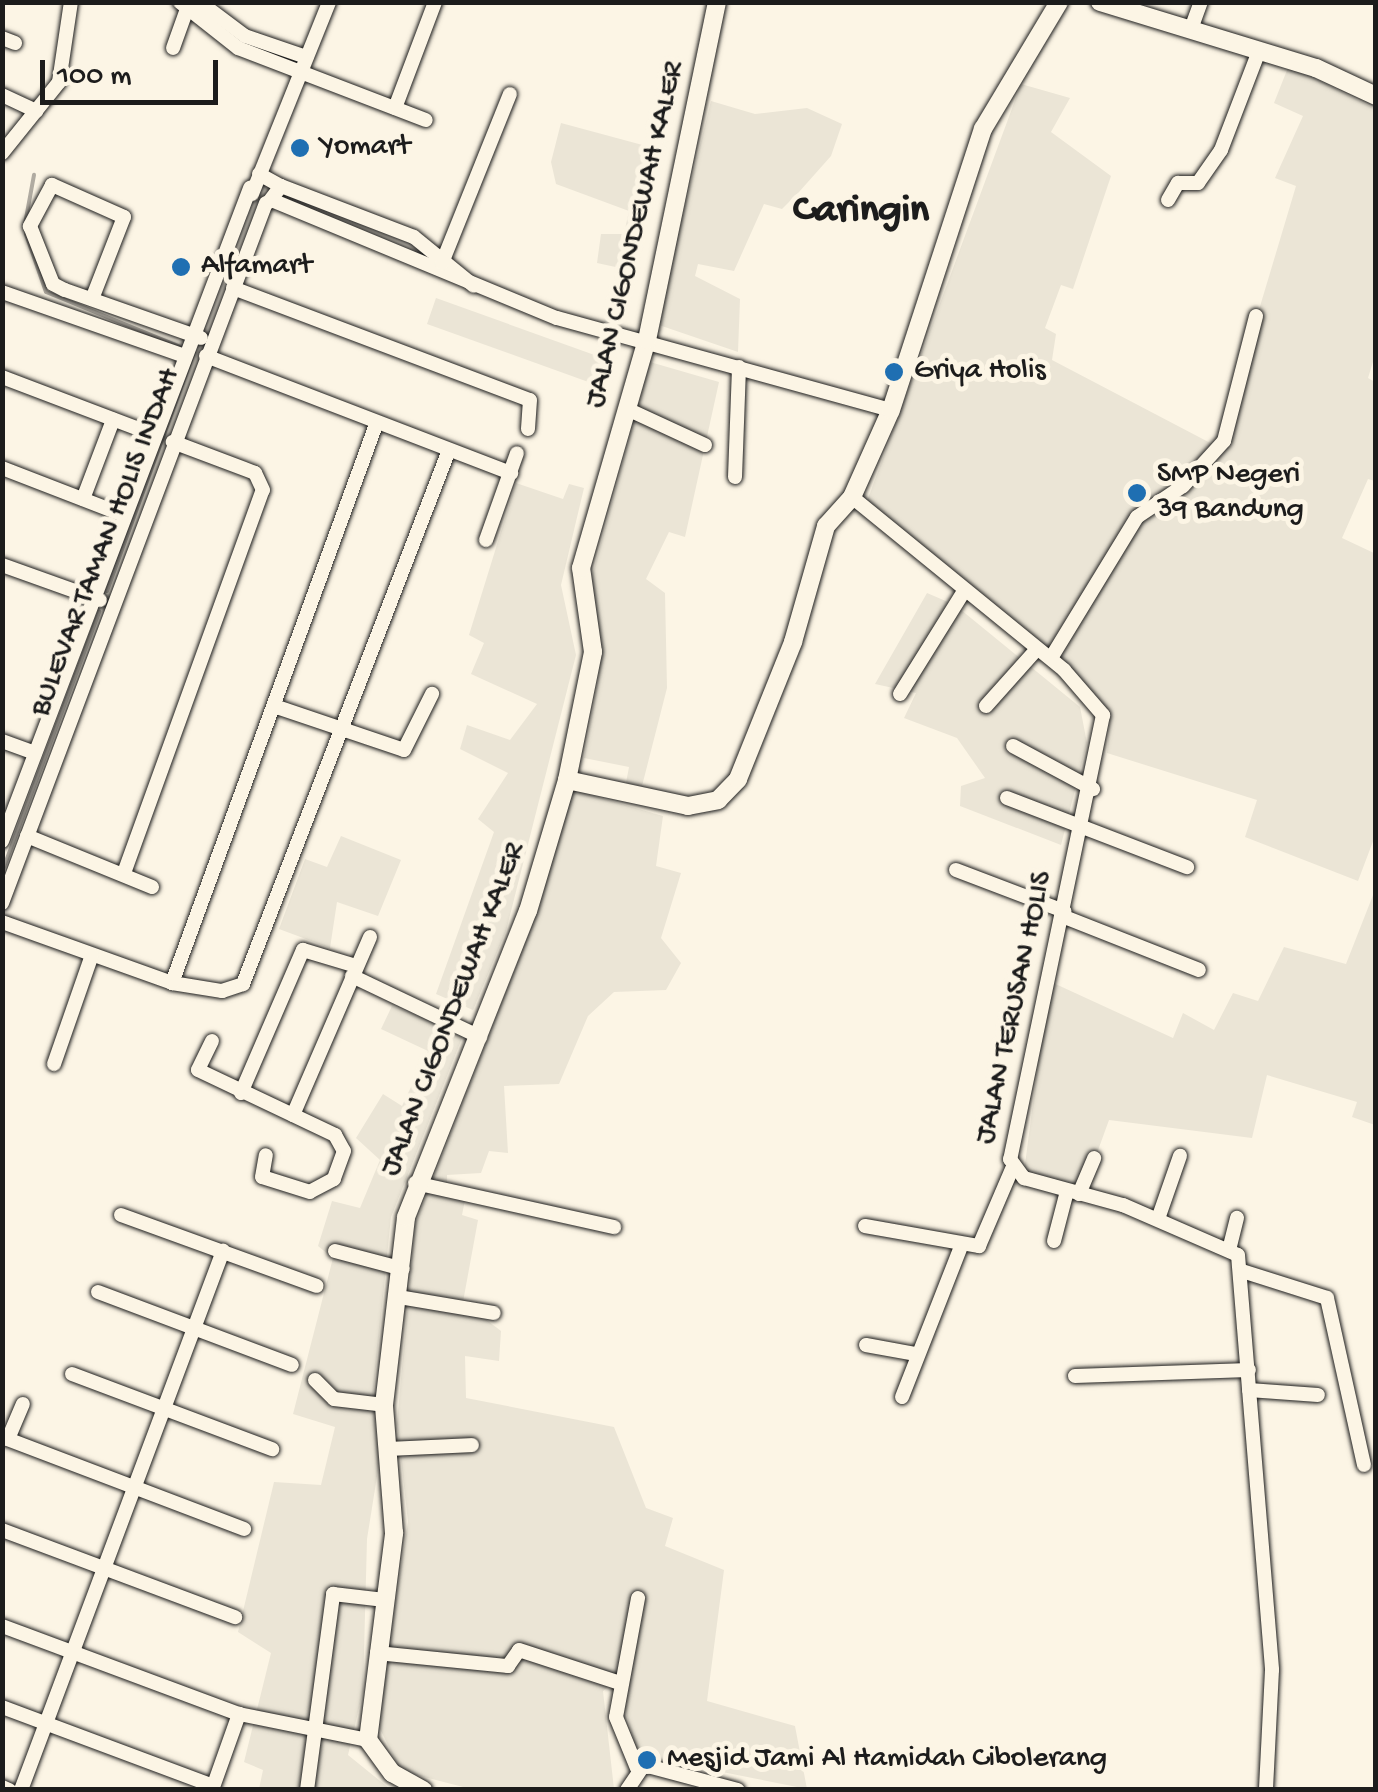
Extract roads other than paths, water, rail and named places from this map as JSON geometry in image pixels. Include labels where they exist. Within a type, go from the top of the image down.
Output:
[{"type":"main road","name":"JALAN CIGONDEWAH KALER","points":[[368,1740],[385,1600],[390,1449],[384,1404],[415,1182],[480,1037],[567,780],[594,652],[581,568],[647,340],[717,2]]},
{"type":"main road","points":[[567,780],[669,806],[704,806],[730,791],[793,642],[826,526],[852,498],[891,410],[983,129],[1058,2]]},
{"type":"main road","points":[[1100,2],[1332,74],[1376,96]]},
{"type":"main road","points":[[368,1740],[392,1772],[423,1790]]},
{"type":"street","points":[[2,153],[59,82],[71,2]]},
{"type":"street","name":"BULEVAR TAMAN HOLIS INDAH","points":[[2,902],[110,604],[174,442],[250,188],[329,2]]},
{"type":"street","points":[[395,108],[435,2]]},
{"type":"street","points":[[1191,29],[1201,2]]},
{"type":"street","points":[[189,4],[245,36],[306,57]]},
{"type":"street","points":[[173,48],[189,4]]},
{"type":"street","points":[[189,4],[238,48],[426,120]]},
{"type":"street","points":[[1168,200],[1178,183],[1198,183],[1221,150],[1260,51]]},
{"type":"street","points":[[442,262],[510,94]]},
{"type":"street","points":[[2,95],[36,111]]},
{"type":"street","points":[[259,174],[442,262],[474,287],[891,410]]},
{"type":"street","points":[[92,299],[124,217],[52,185],[30,240],[52,284],[203,342],[378,422],[511,473]]},
{"type":"street","name":"BULEVAR TAMAN HOLIS INDAH","points":[[2,841],[185,356],[203,342],[280,186]]},
{"type":"street","points":[[250,188],[270,202],[442,262]]},
{"type":"street","points":[[232,288],[530,400],[528,429]]},
{"type":"street","points":[[2,292],[185,356]]},
{"type":"street","points":[[1051,658],[1137,517],[1224,442],[1256,316]]},
{"type":"street","points":[[735,478],[739,367]]},
{"type":"street","points":[[2,376],[155,435]]},
{"type":"street","points":[[626,409],[705,445]]},
{"type":"street","points":[[83,499],[112,420]]},
{"type":"street","points":[[172,983],[378,422]]},
{"type":"street","points":[[124,873],[262,490],[255,473],[174,442]]},
{"type":"street","points":[[2,922],[172,983],[222,991],[243,984],[449,450]]},
{"type":"street","points":[[486,540],[517,453]]},
{"type":"street","points":[[2,468],[124,514]]},
{"type":"street","name":"JALAN TERUSAN HOLIS","points":[[852,498],[1051,658],[1103,715],[1093,789],[1010,1144],[1012,1169],[1230,1246]]},
{"type":"street","points":[[2,565],[110,604]]},
{"type":"street","points":[[900,694],[964,591]]},
{"type":"street","points":[[986,706],[1037,649]]},
{"type":"street","points":[[274,706],[404,750],[432,694]]},
{"type":"street","points":[[2,741],[35,753]]},
{"type":"street","points":[[1013,746],[1093,789]]},
{"type":"street","points":[[1007,798],[1084,821],[1187,867]]},
{"type":"street","points":[[27,836],[152,887]]},
{"type":"street","points":[[956,870],[1199,970]]},
{"type":"street","points":[[293,1115],[370,936]]},
{"type":"street","points":[[241,1092],[303,950],[354,971],[480,1037]]},
{"type":"street","points":[[54,1064],[92,955]]},
{"type":"street","points":[[212,1041],[197,1068],[342,1142],[334,1179],[310,1192],[268,1180],[266,1155]]},
{"type":"street","points":[[1158,1218],[1180,1156]]},
{"type":"street","points":[[1054,1240],[1073,1192],[1094,1158]]},
{"type":"street","points":[[865,1226],[960,1249],[986,1241],[1012,1169]]},
{"type":"street","points":[[415,1182],[614,1228]]},
{"type":"street","points":[[121,1215],[317,1286]]},
{"type":"street","points":[[1237,1218],[1230,1246],[1242,1271],[1272,1670],[1266,1790]]},
{"type":"street","points":[[902,1398],[960,1249]]},
{"type":"street","points":[[20,1790],[223,1251]]},
{"type":"street","points":[[334,1252],[402,1269]]},
{"type":"street","points":[[1242,1271],[1327,1298],[1364,1465]]},
{"type":"street","points":[[98,1292],[292,1365]]},
{"type":"street","points":[[399,1297],[494,1313]]},
{"type":"street","points":[[866,1345],[916,1354]]},
{"type":"street","points":[[1075,1376],[1249,1370]]},
{"type":"street","points":[[72,1374],[272,1449]]},
{"type":"street","points":[[315,1380],[334,1398],[384,1404]]},
{"type":"street","points":[[1250,1390],[1318,1395]]},
{"type":"street","points":[[22,1404],[5,1438],[244,1529]]},
{"type":"street","points":[[390,1449],[472,1445]]},
{"type":"street","points":[[2,1530],[236,1616]]},
{"type":"street","points":[[306,1790],[333,1594],[385,1600]]},
{"type":"street","points":[[638,1598],[618,1682],[620,1744],[637,1768],[738,1790]]},
{"type":"street","points":[[2,1626],[239,1714],[368,1740]]},
{"type":"street","points":[[378,1652],[508,1666],[519,1650],[618,1682]]},
{"type":"street","points":[[2,1707],[212,1788],[239,1714]]},
{"type":"street","points":[[627,1790],[637,1768]]},
{"type":"waterway","points":[[25,224],[34,175]]},
{"type":"waterway","points":[[26,234],[46,292],[178,346]]},
{"type":"waterway","points":[[107,591],[194,352]]},
{"type":"waterway","points":[[2,872],[99,612]]},
{"type":"place","name":"Yomart","points":[[300,148]]},
{"type":"place","name":"Alfamart","points":[[181,267]]},
{"type":"place","name":"Griya Holis","points":[[894,372]]},
{"type":"place","name":"SMP Negeri 39 Bandung","points":[[1137,493]]},
{"type":"place","name":"Mesjid Jami Al Hamidah Cibolerang","points":[[647,1760]]},
{"type":"district","name":"Caringin","points":[[861,212]]}]
